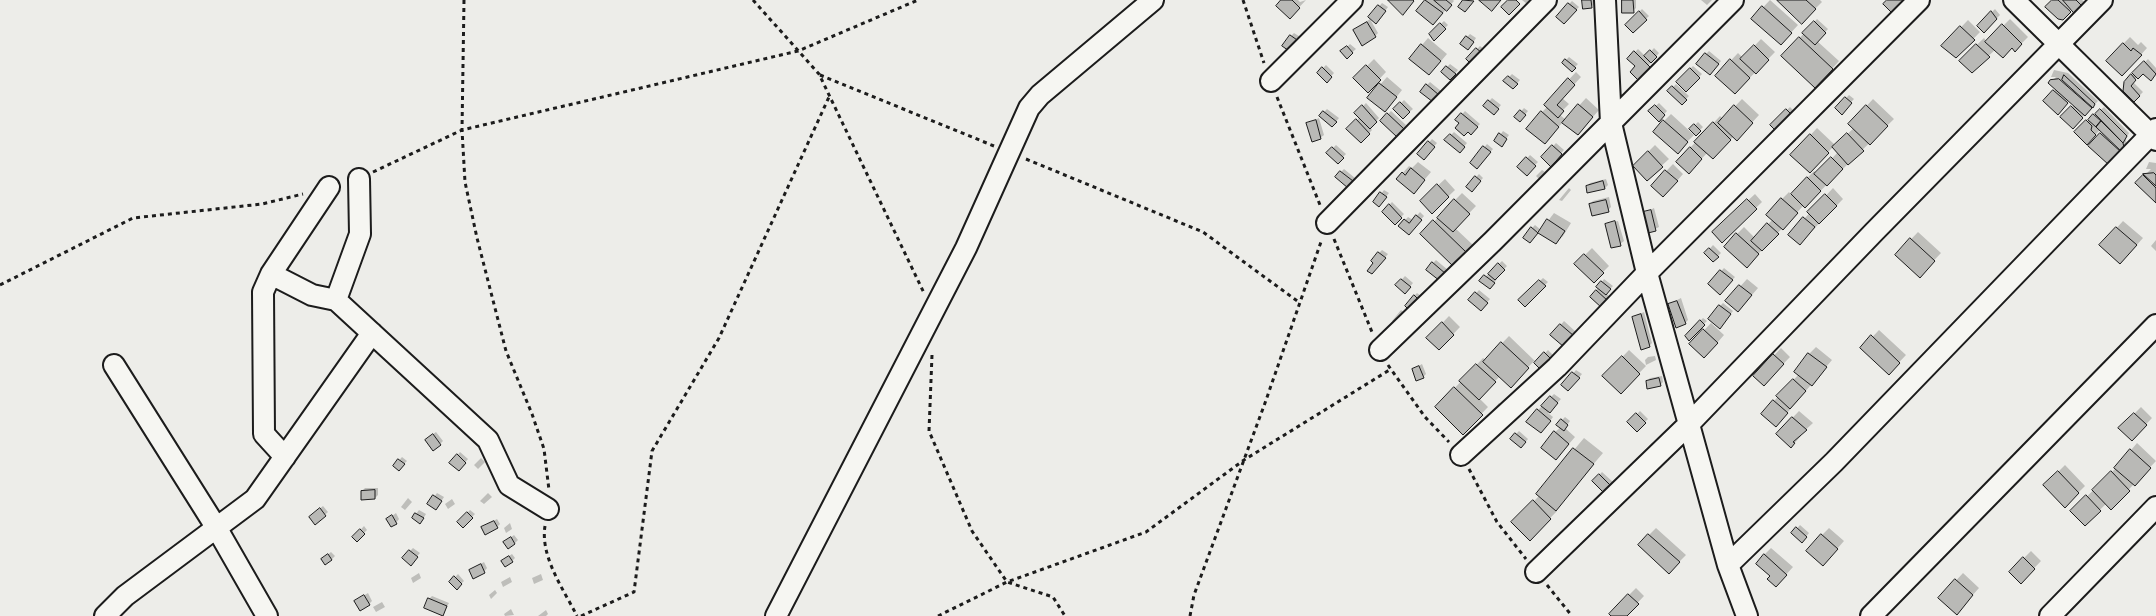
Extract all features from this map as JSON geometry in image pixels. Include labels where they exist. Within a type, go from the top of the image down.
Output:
[{"type":"street","points":[[776,616],[942,297],[1029,108],[1040,95],[1153,0]]},
{"type":"street","points":[[1270,81],[1352,0]]},
{"type":"street","points":[[1327,223],[1546,0]]},
{"type":"street","points":[[1605,0],[1611,123],[1647,273],[1728,565],[1747,616]]},
{"type":"street","points":[[1380,350],[1493,241],[1733,0]]},
{"type":"street","points":[[1461,455],[1557,367],[1647,273],[1919,0]]},
{"type":"street","points":[[1728,565],[1834,462],[2154,135],[2014,0]]},
{"type":"street","points":[[1536,572],[1689,424],[2102,0]]},
{"type":"street","points":[[336,300],[360,234],[358,179]]},
{"type":"street","points":[[284,457],[264,434],[262,292],[271,274],[329,187]]},
{"type":"street","points":[[271,274],[312,296],[336,300],[488,440],[509,485],[548,509]]},
{"type":"street","points":[[1871,616],[2156,325]]},
{"type":"street","points":[[104,616],[125,596],[255,499],[372,333]]},
{"type":"street","points":[[114,365],[216,527],[267,616]]},
{"type":"street","points":[[2050,616],[2156,507]]},
{"type":"path","points":[[464,0],[462,130],[465,182],[476,238],[506,351],[544,449],[550,485],[544,532],[548,557],[577,616]]},
{"type":"path","points":[[358,179],[462,130],[798,51],[918,0]]},
{"type":"path","points":[[1242,0],[1270,81],[1327,223],[1380,350],[1390,369],[1425,417],[1461,455],[1497,522],[1572,616]]},
{"type":"path","points":[[819,74],[1203,232],[1300,303]]},
{"type":"path","points":[[581,616],[634,592],[652,451],[719,338],[829,97]]},
{"type":"path","points":[[0,285],[132,218],[262,204],[329,187]]},
{"type":"path","points":[[1190,616],[1194,595],[1244,460],[1327,223]]},
{"type":"path","points":[[938,616],[1007,582],[1146,532],[1244,460],[1390,369]]},
{"type":"building","points":[[1281,0],[1292,0],[1300,8],[1290,19],[1276,6]]},
{"type":"building","points":[[1388,0],[1413,0],[1414,1],[1403,15]]},
{"type":"building","points":[[1425,0],[1443,13],[1433,25],[1416,11]]},
{"type":"building","points":[[1434,0],[1446,0],[1452,5],[1447,11]]},
{"type":"building","points":[[1463,0],[1474,1],[1465,12],[1458,7]]},
{"type":"building","points":[[1479,0],[1501,0],[1492,11]]},
{"type":"building","points":[[1508,0],[1516,0],[1520,4],[1509,15],[1501,7]]},
{"type":"building","points":[[1582,0],[1591,0],[1592,8],[1583,9]]},
{"type":"building","points":[[1622,0],[1633,0],[1634,13],[1622,13]]},
{"type":"building","points":[[1777,0],[1806,0],[1816,9],[1802,24]]},
{"type":"building","points":[[1887,0],[1908,0],[1893,14],[1883,4]]},
{"type":"building","points":[[2052,0],[2058,0],[2071,12],[2063,20],[2058,19],[2045,7]]},
{"type":"building","points":[[2063,0],[2076,0],[2083,7],[2076,15]]},
{"type":"building","points":[[1568,3],[1577,10],[1564,24],[1556,17]]},
{"type":"building","points":[[1378,5],[1386,11],[1376,24],[1368,17]]},
{"type":"building","points":[[1762,6],[1792,33],[1781,45],[1751,19]]},
{"type":"building","points":[[1639,11],[1647,20],[1633,33],[1625,25]]},
{"type":"building","points":[[1991,11],[1997,19],[1984,33],[1977,26]]},
{"type":"building","points":[[1814,21],[1826,33],[1815,45],[1802,33]]},
{"type":"building","points":[[1367,22],[1376,37],[1362,46],[1353,30]]},
{"type":"building","points":[[1440,23],[1446,29],[1434,41],[1429,34]]},
{"type":"building","points":[[2002,24],[2022,44],[2015,52],[2012,48],[2003,58],[1985,42]]},
{"type":"building","points":[[1960,26],[1975,40],[1956,58],[1941,46]]},
{"type":"building","points":[[1290,35],[1300,42],[1292,53],[1282,46]]},
{"type":"building","points":[[1466,36],[1474,42],[1468,50],[1460,44]]},
{"type":"building","points":[[1799,37],[1833,69],[1815,88],[1781,56]]},
{"type":"building","points":[[2123,43],[2131,51],[2133,48],[2142,55],[2122,76],[2106,61]]},
{"type":"building","points":[[1421,44],[1441,61],[1429,75],[1409,59]]},
{"type":"building","points":[[1976,44],[1990,57],[1972,73],[1959,61]]},
{"type":"building","points":[[1754,45],[1769,60],[1756,74],[1740,59]]},
{"type":"building","points":[[1347,46],[1353,53],[1347,59],[1340,51]]},
{"type":"building","points":[[1476,48],[1482,53],[1472,65],[1466,59]]},
{"type":"building","points":[[1650,50],[1657,57],[1651,63],[1644,56]]},
{"type":"building","points":[[1634,51],[1650,67],[1638,80],[1630,72],[1635,66],[1627,59]]},
{"type":"building","points":[[1705,53],[1719,64],[1710,75],[1696,64]]},
{"type":"building","points":[[1565,59],[1576,68],[1572,72],[1562,63]]},
{"type":"building","points":[[1730,59],[1750,78],[1735,94],[1715,76]]},
{"type":"building","points":[[2144,61],[2156,74],[2151,81],[2143,74],[2138,79],[2132,73]]},
{"type":"building","points":[[1366,65],[1381,80],[1368,93],[1353,78]]},
{"type":"building","points":[[1446,66],[1456,74],[1450,80],[1441,72]]},
{"type":"building","points":[[1322,67],[1332,77],[1327,83],[1317,73]]},
{"type":"building","points":[[1690,68],[1700,78],[1686,92],[1676,82]]},
{"type":"building","points":[[2131,74],[2136,80],[2131,86],[2140,96],[2134,102],[2123,91],[2124,82]]},
{"type":"building","points":[[2064,75],[2095,104],[2093,108],[2062,80]]},
{"type":"building","points":[[1508,76],[1518,84],[1513,89],[1503,81]]},
{"type":"building","points":[[1568,78],[1575,85],[1557,105],[1564,111],[1558,118],[1544,105]]},
{"type":"building","points":[[2059,79],[2092,108],[2085,116],[2048,83],[2050,80]]},
{"type":"building","points":[[1379,83],[1397,97],[1385,112],[1367,98]]},
{"type":"building","points":[[1426,84],[1439,95],[1433,102],[1420,92]]},
{"type":"building","points":[[1672,86],[1687,100],[1682,105],[1667,91]]},
{"type":"building","points":[[2053,90],[2068,103],[2058,115],[2043,101]]},
{"type":"building","points":[[1845,97],[1852,103],[1842,115],[1835,108]]},
{"type":"building","points":[[1488,100],[1499,109],[1494,115],[1483,106]]},
{"type":"building","points":[[1400,102],[1410,112],[1403,119],[1393,109]]},
{"type":"building","points":[[1578,104],[1593,117],[1578,135],[1562,123]]},
{"type":"building","points":[[1362,105],[1377,122],[1370,129],[1354,113]]},
{"type":"building","points":[[1655,105],[1665,115],[1659,122],[1648,111]]},
{"type":"building","points":[[1734,105],[1753,123],[1737,141],[1718,123]]},
{"type":"building","points":[[1866,105],[1888,126],[1870,145],[1848,124]]},
{"type":"building","points":[[2071,106],[2083,118],[2073,129],[2060,117]]},
{"type":"building","points":[[1786,109],[1793,116],[1777,132],[1770,125]]},
{"type":"building","points":[[2100,109],[2127,136],[2123,143],[2095,114]]},
{"type":"building","points":[[1520,110],[1526,115],[1520,122],[1514,117]]},
{"type":"building","points":[[1323,111],[1337,122],[1332,127],[1319,116]]},
{"type":"building","points":[[1541,111],[1559,127],[1545,144],[1526,129]]},
{"type":"building","points":[[1387,113],[1404,129],[1397,137],[1380,121]]},
{"type":"building","points":[[1461,113],[1478,127],[1471,135],[1468,132],[1464,136],[1455,128],[1459,123],[1455,120]]},
{"type":"building","points":[[2093,114],[2101,121],[2096,127],[2088,120]]},
{"type":"building","points":[[1356,119],[1370,134],[1361,143],[1346,129]]},
{"type":"building","points":[[1316,120],[1321,139],[1312,142],[1306,123]]},
{"type":"building","points":[[1663,120],[1688,142],[1678,154],[1653,132]]},
{"type":"building","points":[[2086,120],[2092,126],[2091,130],[2096,135],[2087,145],[2074,132]]},
{"type":"building","points":[[2101,121],[2123,143],[2125,152],[2123,153],[2096,127]]},
{"type":"building","points":[[1713,122],[1731,140],[1713,159],[1694,142]]},
{"type":"building","points":[[1694,124],[1701,131],[1696,136],[1689,129]]},
{"type":"building","points":[[1499,133],[1507,139],[1502,147],[1494,141]]},
{"type":"building","points":[[1847,133],[1864,151],[1848,165],[1832,147]]},
{"type":"building","points":[[2100,133],[2121,152],[2109,165],[2088,146]]},
{"type":"building","points":[[1450,134],[1465,147],[1460,153],[1444,140]]},
{"type":"building","points":[[1810,134],[1829,153],[1810,173],[1790,155]]},
{"type":"building","points":[[1428,141],[1435,147],[1424,160],[1417,154]]},
{"type":"building","points":[[1552,145],[1562,154],[1551,167],[1541,157]]},
{"type":"building","points":[[1483,146],[1491,152],[1477,169],[1470,163]]},
{"type":"building","points":[[1332,147],[1344,158],[1338,164],[1326,153]]},
{"type":"building","points":[[1690,147],[1702,159],[1689,174],[1676,162]]},
{"type":"building","points":[[1648,151],[1663,167],[1647,181],[1633,166]]},
{"type":"building","points":[[1526,157],[1536,166],[1527,176],[1517,167]]},
{"type":"building","points":[[1831,157],[1843,169],[1827,186],[1814,174]]},
{"type":"building","points":[[1411,168],[1425,180],[1414,194],[1396,179],[1402,172],[1405,175]]},
{"type":"building","points":[[1665,170],[1678,181],[1663,197],[1651,186]]},
{"type":"building","points":[[1340,171],[1353,181],[1348,188],[1335,177]]},
{"type":"building","points":[[2154,173],[2156,175],[2156,186],[2143,174]]},
{"type":"building","points":[[2143,175],[2156,188],[2156,203],[2135,183]]},
{"type":"building","points":[[1475,176],[1481,181],[1472,192],[1466,187]]},
{"type":"building","points":[[1807,177],[1821,191],[1805,208],[1791,194]]},
{"type":"building","points":[[1603,181],[1605,189],[1587,193],[1586,186]]},
{"type":"building","points":[[1437,184],[1449,197],[1432,214],[1420,201]]},
{"type":"building","points":[[1380,192],[1387,197],[1379,207],[1373,202]]},
{"type":"building","points":[[1825,194],[1837,206],[1819,224],[1807,212]]},
{"type":"building","points":[[1781,198],[1798,213],[1783,230],[1766,215]]},
{"type":"building","points":[[1454,199],[1470,214],[1453,232],[1437,218]]},
{"type":"building","points":[[1747,199],[1757,209],[1722,243],[1712,232]]},
{"type":"building","points":[[1606,200],[1609,212],[1592,216],[1589,204]]},
{"type":"building","points":[[1389,204],[1402,218],[1395,225],[1382,212]]},
{"type":"building","points":[[1651,210],[1656,231],[1648,233],[1643,212]]},
{"type":"building","points":[[1416,215],[1422,220],[1409,235],[1398,226],[1404,219],[1409,223]]},
{"type":"building","points":[[1803,217],[1815,227],[1800,245],[1788,235]]},
{"type":"building","points":[[1547,219],[1565,231],[1556,244],[1538,233]]},
{"type":"building","points":[[1433,220],[1467,253],[1454,267],[1420,234]]},
{"type":"building","points":[[1615,221],[1621,246],[1611,248],[1605,224]]},
{"type":"building","points":[[1767,223],[1779,234],[1762,251],[1751,241]]},
{"type":"building","points":[[1531,227],[1538,233],[1530,243],[1523,238]]},
{"type":"building","points":[[2116,227],[2137,245],[2120,264],[2099,245]]},
{"type":"building","points":[[1736,233],[1759,254],[1747,268],[1724,247]]},
{"type":"building","points":[[1910,238],[1935,261],[1920,278],[1895,255]]},
{"type":"building","points":[[1709,248],[1719,257],[1713,262],[1704,253]]},
{"type":"building","points":[[1378,252],[1386,258],[1372,274],[1367,271],[1373,263],[1371,261]]},
{"type":"building","points":[[1584,254],[1604,273],[1594,283],[1574,264]]},
{"type":"building","points":[[1432,262],[1446,274],[1440,281],[1426,270]]},
{"type":"building","points":[[1498,263],[1505,270],[1495,280],[1488,274]]},
{"type":"building","points":[[1720,270],[1733,280],[1720,295],[1708,284]]},
{"type":"building","points":[[1484,275],[1495,283],[1490,289],[1479,281]]},
{"type":"building","points":[[1401,279],[1411,287],[1405,294],[1395,285]]},
{"type":"building","points":[[1539,280],[1546,286],[1525,307],[1518,300]]},
{"type":"building","points":[[1601,281],[1611,289],[1606,295],[1596,287]]},
{"type":"building","points":[[1739,285],[1752,295],[1738,312],[1725,301]]},
{"type":"building","points":[[1596,290],[1608,301],[1602,308],[1590,297]]},
{"type":"building","points":[[1475,292],[1488,303],[1481,311],[1468,300]]},
{"type":"building","points":[[1414,295],[1419,300],[1410,311],[1405,306]]},
{"type":"building","points":[[1677,301],[1686,324],[1676,328],[1668,304]]},
{"type":"building","points":[[1719,305],[1731,314],[1720,329],[1708,319]]},
{"type":"building","points":[[1641,314],[1650,347],[1641,350],[1632,317]]},
{"type":"building","points":[[1700,320],[1705,325],[1689,341],[1685,336]]},
{"type":"building","points":[[1442,322],[1454,335],[1439,350],[1426,338]]},
{"type":"building","points":[[1560,324],[1574,336],[1564,347],[1550,335]]},
{"type":"building","points":[[1703,329],[1718,343],[1704,358],[1689,344]]},
{"type":"building","points":[[1871,335],[1900,363],[1889,375],[1860,348]]},
{"type":"building","points":[[1501,342],[1529,368],[1511,388],[1483,362]]},
{"type":"building","points":[[1544,352],[1551,359],[1541,370],[1534,363]]},
{"type":"building","points":[[1808,353],[1827,367],[1812,386],[1794,372]]},
{"type":"building","points":[[1773,354],[1784,364],[1764,386],[1753,376]]},
{"type":"building","points":[[1622,356],[1640,374],[1621,394],[1602,376]]},
{"type":"building","points":[[1476,364],[1496,382],[1479,400],[1459,381]]},
{"type":"building","points":[[1419,366],[1424,378],[1416,381],[1412,369]]},
{"type":"building","points":[[1572,372],[1580,378],[1568,391],[1561,385]]},
{"type":"building","points":[[1659,378],[1661,386],[1647,389],[1646,381]]},
{"type":"building","points":[[1793,379],[1806,391],[1790,409],[1776,396]]},
{"type":"building","points":[[1454,387],[1483,415],[1463,435],[1435,407]]},
{"type":"building","points":[[1550,396],[1558,403],[1550,413],[1541,406]]},
{"type":"building","points":[[1773,400],[1788,413],[1776,427],[1761,414]]},
{"type":"building","points":[[1537,409],[1551,421],[1541,433],[1526,422]]},
{"type":"building","points":[[1636,413],[1646,423],[1637,432],[1627,422]]},
{"type":"building","points":[[2134,413],[2147,425],[2132,441],[2118,428]]},
{"type":"building","points":[[1792,417],[1807,430],[1793,442],[1795,443],[1791,448],[1776,434]]},
{"type":"building","points":[[1561,419],[1568,425],[1564,431],[1556,425]]},
{"type":"building","points":[[1554,431],[1569,444],[1556,460],[1541,448]]},
{"type":"building","points":[[1515,433],[1526,442],[1521,448],[1510,439]]},
{"type":"building","points":[[433,434],[441,445],[433,451],[425,440]]},
{"type":"building","points":[[1573,448],[1594,464],[1556,511],[1536,494]]},
{"type":"building","points":[[2130,449],[2151,468],[2135,486],[2114,468]]},
{"type":"building","points":[[457,454],[466,463],[459,471],[449,463]]},
{"type":"building","points":[[398,459],[405,464],[399,471],[393,466]]},
{"type":"building","points":[[2058,471],[2079,493],[2065,508],[2043,485]]},
{"type":"building","points":[[2111,471],[2130,491],[2111,510],[2092,490]]},
{"type":"building","points":[[1599,474],[1612,487],[1605,494],[1592,481]]},
{"type":"building","points":[[375,490],[375,499],[361,500],[361,491]]},
{"type":"building","points":[[433,495],[442,501],[436,510],[427,504]]},
{"type":"building","points":[[2086,495],[2101,511],[2085,526],[2070,511]]},
{"type":"building","points":[[1533,500],[1551,519],[1530,541],[1511,522]]},
{"type":"building","points":[[320,508],[326,516],[315,525],[309,517]]},
{"type":"building","points":[[467,512],[473,518],[463,528],[457,522]]},
{"type":"building","points":[[415,513],[424,518],[420,524],[412,518]]},
{"type":"building","points":[[392,515],[397,524],[391,527],[386,519]]},
{"type":"building","points":[[494,521],[498,528],[485,535],[481,527]]},
{"type":"building","points":[[1796,527],[1807,537],[1802,543],[1791,533]]},
{"type":"building","points":[[360,529],[365,534],[357,542],[352,537]]},
{"type":"building","points":[[1648,534],[1680,562],[1669,574],[1638,545]]},
{"type":"building","points":[[1821,534],[1838,549],[1823,566],[1806,551]]},
{"type":"building","points":[[511,537],[515,544],[508,549],[503,542]]},
{"type":"building","points":[[409,550],[418,557],[411,566],[402,558]]},
{"type":"building","points":[[328,554],[332,560],[325,565],[321,559]]},
{"type":"building","points":[[1764,554],[1787,575],[1776,587],[1767,579],[1770,576],[1756,564]]},
{"type":"building","points":[[509,556],[513,562],[505,567],[501,561]]},
{"type":"building","points":[[2023,557],[2035,569],[2021,584],[2009,572]]},
{"type":"building","points":[[481,564],[485,573],[473,579],[469,570]]},
{"type":"building","points":[[454,576],[462,584],[457,590],[449,582]]},
{"type":"building","points":[[1955,579],[1973,595],[1957,615],[1938,598]]},
{"type":"building","points":[[1628,594],[1639,604],[1627,616],[1611,616],[1609,614]]},
{"type":"building","points":[[364,595],[370,605],[360,611],[354,601]]},
{"type":"building","points":[[428,598],[447,606],[443,616],[424,608]]}]
